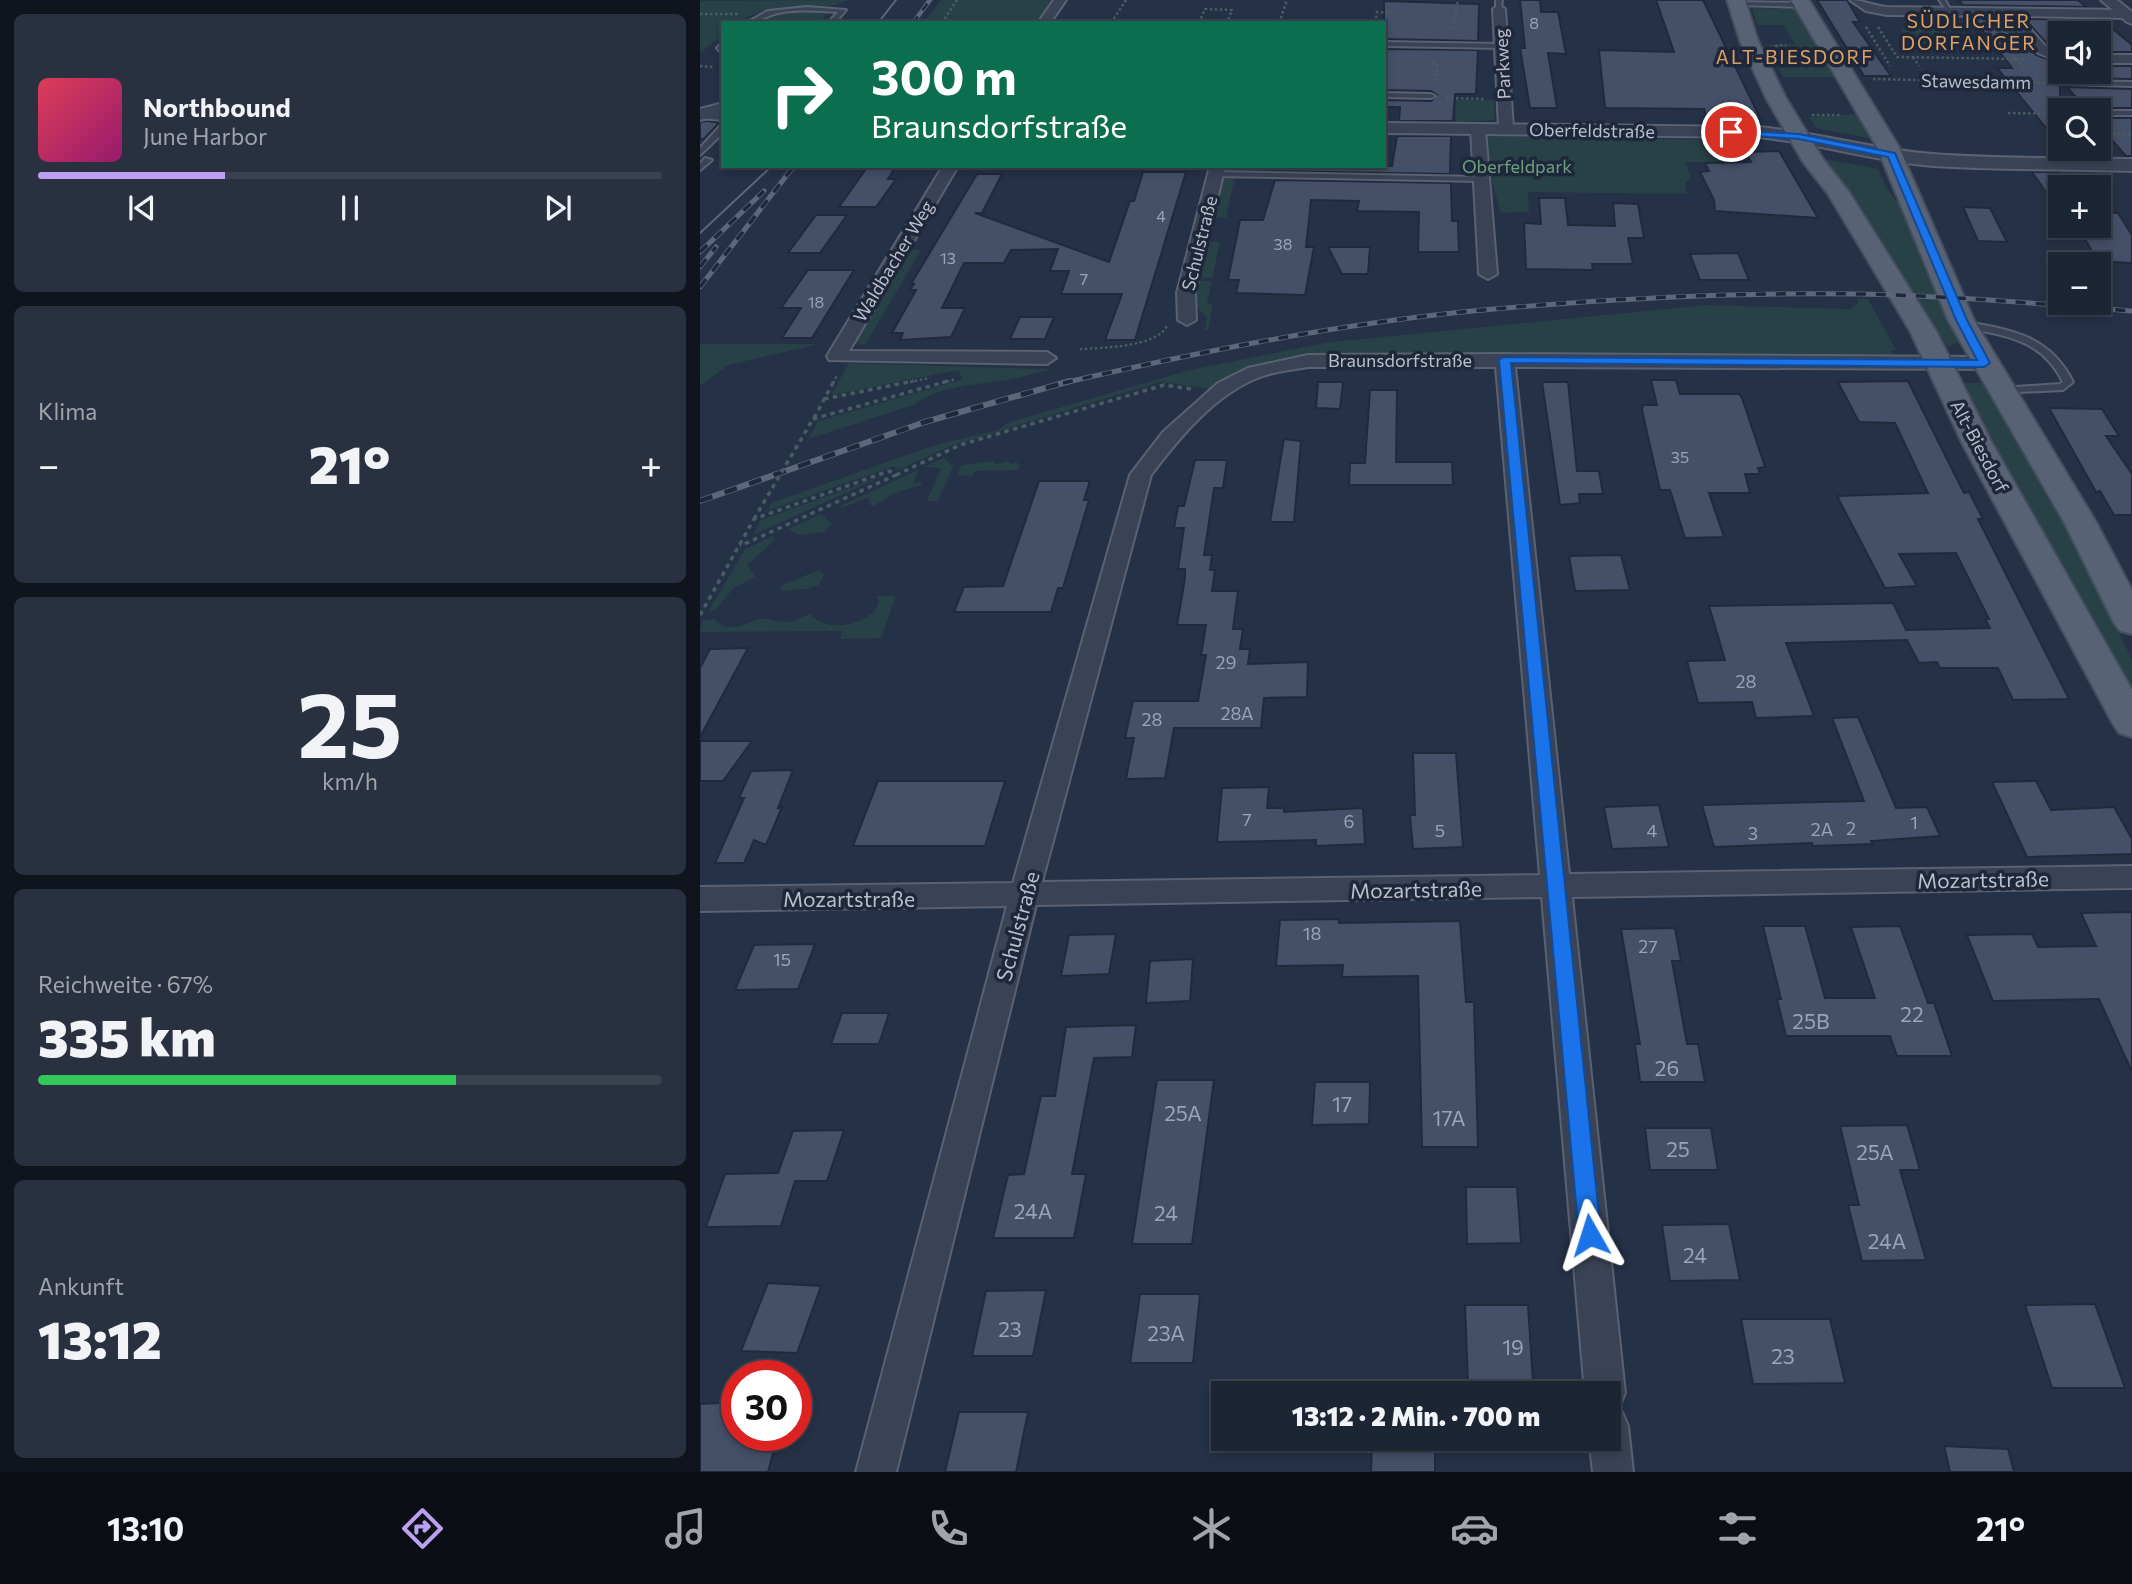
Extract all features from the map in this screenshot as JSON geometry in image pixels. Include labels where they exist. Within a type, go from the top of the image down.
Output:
[{"type":"main road","name":"Alt-Biesdorf","points":[[1737,2],[1749,41],[1765,76],[1799,136],[1866,237],[1923,331],[1977,443],[2132,724]]},
{"type":"main road","points":[[1802,3],[1892,155],[1964,325],[1984,363],[2080,522],[2130,616]]},
{"type":"street","points":[[1045,21],[1060,0]]},
{"type":"street","points":[[1856,0],[1870,9],[2010,13],[2122,9]]},
{"type":"street","name":"Parkweg","points":[[1499,4],[1506,128]]},
{"type":"street","points":[[2010,13],[2042,50],[2048,53]]},
{"type":"street","points":[[2111,59],[2132,59]]},
{"type":"street","points":[[700,116],[721,109]]},
{"type":"street","name":"Oberfeldstraße","points":[[1386,128],[1758,132],[1799,136]]},
{"type":"street","points":[[1478,129],[1488,274]]},
{"type":"street","points":[[1799,136],[1892,155],[1932,160],[2132,165]]},
{"type":"street","name":"Waldbacher Weg","points":[[950,168],[836,356],[1046,358]]},
{"type":"street","name":"Schulstraße","points":[[1187,320],[1185,293],[1218,170]]},
{"type":"street","points":[[1504,360],[1531,651],[1558,886],[1604,1381]]},
{"type":"street","name":"Braunsdorfstraße","points":[[1203,398],[1244,377],[1291,363],[1504,360],[1984,363]]},
{"type":"street","name":"Schulstraße","points":[[876,1472],[1024,896],[1141,475],[1203,398]]},
{"type":"street","name":"Mozartstraße","points":[[700,899],[2132,877]]},
{"type":"street","points":[[1611,1451],[1613,1472]]},
{"type":"lane","points":[[1941,0],[1948,8]]},
{"type":"lane","points":[[1737,2],[1802,3]]},
{"type":"lane","points":[[752,21],[781,11],[843,10],[833,21]]},
{"type":"lane","points":[[1386,44],[1502,46]]},
{"type":"lane","points":[[2111,84],[2132,84]]},
{"type":"lane","points":[[1386,95],[1434,96]]},
{"type":"lane","points":[[2113,113],[2132,113]]},
{"type":"lane","points":[[700,116],[721,118]]},
{"type":"lane","points":[[700,153],[721,130]]},
{"type":"lane","points":[[700,160],[708,160],[700,168]]},
{"type":"lane","points":[[1218,170],[1480,178]]},
{"type":"lane","points":[[1964,325],[2004,330],[2023,337],[2053,359],[2068,382],[2063,387],[2001,391]]},
{"type":"path","points":[[943,21],[957,0]]},
{"type":"path","points":[[1112,21],[1126,0]]},
{"type":"path","points":[[1280,21],[1287,0]]},
{"type":"path","points":[[1454,29],[1458,0]]},
{"type":"path","points":[[1200,21],[1205,9],[1232,10],[1228,21]]},
{"type":"path","points":[[1870,9],[1867,11],[1896,56]]},
{"type":"path","points":[[1375,21],[1377,12],[1396,12]]},
{"type":"path","points":[[700,14],[752,15],[756,18]]},
{"type":"path","points":[[1878,27],[1864,27],[1890,65]]},
{"type":"path","points":[[1782,46],[1787,53]]},
{"type":"path","points":[[1883,56],[2048,59]]},
{"type":"path","points":[[1913,57],[1919,66]]},
{"type":"path","points":[[1953,57],[1959,66]]},
{"type":"path","points":[[2015,58],[2023,67]]},
{"type":"path","points":[[1424,63],[1437,63],[1434,96],[1479,99]]},
{"type":"path","name":"Stawesdamm","points":[[1862,79],[2048,83]]},
{"type":"path","points":[[2008,113],[2048,114]]},
{"type":"path","points":[[1804,115],[1842,115]]},
{"type":"path","points":[[2111,134],[2132,134]]},
{"type":"path","points":[[1080,348],[1124,346],[1148,340],[1165,331],[1167,324],[1187,320]]},
{"type":"path","points":[[813,419],[956,379],[951,373]]},
{"type":"path","points":[[700,615],[824,399],[939,376]]},
{"type":"path","points":[[740,546],[896,475],[919,468],[960,445],[1164,385],[1203,398]]},
{"type":"path","points":[[754,519],[889,471],[896,475]]},
{"type":"green space","points":[[848,0],[828,6],[775,9],[737,21],[721,21],[721,37],[700,53],[700,1]]},
{"type":"green space","points":[[941,0],[1051,0],[1039,21],[925,21]]},
{"type":"green space","points":[[1752,8],[1796,9],[1842,83],[1839,84],[1835,77],[1783,77],[1765,45],[1795,44],[1783,25],[1757,25]]},
{"type":"green space","points":[[819,12],[826,15],[821,21],[762,21],[769,15]]},
{"type":"green space","points":[[1924,24],[1943,28],[1951,41],[1917,44],[1899,36],[1903,29]]},
{"type":"green space","points":[[1841,88],[1873,139],[1816,128],[1809,117],[1856,114]]},
{"type":"green space","points":[[1455,100],[1494,100],[1494,120],[1456,122]]},
{"type":"green space","name":"Oberfeldpark","points":[[1486,136],[1724,140],[1736,149],[1732,150],[1738,162],[1685,162],[1691,178],[1685,183],[1687,194],[1528,192],[1529,212],[1501,213],[1489,171]]},
{"type":"green space","points":[[1825,159],[1878,169],[1887,189],[1902,208],[1960,342],[1950,346],[1939,343]]},
{"type":"green space","points":[[1235,176],[1226,218],[1214,217],[1212,214],[1221,179]]},
{"type":"green space","points":[[1206,242],[1220,242],[1212,278],[1197,278]]},
{"type":"green space","points":[[908,250],[921,250],[865,345],[856,343],[855,338]]},
{"type":"green space","points":[[1196,281],[1212,281],[1207,304],[1213,304],[1208,330],[1205,330],[1207,318],[1193,303]]},
{"type":"green space","points":[[1857,298],[1868,299],[1896,350],[1891,351],[1894,357],[1310,355],[1247,370],[1211,389],[1160,382],[953,445],[898,470],[894,466],[767,511],[771,503],[938,444],[998,430],[1010,422],[1190,370],[1331,342],[1706,305],[1850,309],[1858,303]]},
{"type":"green space","points":[[700,344],[820,344],[728,365],[700,386]]},
{"type":"green space","points":[[849,363],[1051,369],[935,393],[913,405],[808,439],[818,421],[961,380],[962,377],[958,371],[953,371],[831,395]]},
{"type":"green space","points":[[1956,383],[1982,383],[2056,510],[2132,660],[2132,698]]},
{"type":"green space","points":[[944,458],[953,467],[938,501],[927,501],[941,468],[924,467]]},
{"type":"green space","points":[[994,461],[996,464],[1017,462],[1018,470],[975,471],[972,476],[957,475],[961,465]]},
{"type":"green space","points":[[918,470],[913,483],[921,482],[921,485],[895,493],[873,506],[868,504],[870,502],[867,498],[842,508],[840,506]]},
{"type":"green space","points":[[888,474],[753,535],[761,520]]},
{"type":"green space","points":[[822,514],[831,524],[825,532],[800,535],[788,529]]},
{"type":"green space","points":[[773,536],[775,540],[747,565],[755,577],[733,589],[714,611],[708,612],[745,549]]},
{"type":"green space","points":[[819,570],[824,574],[819,585],[781,591],[782,585]]},
{"type":"green space","points":[[876,596],[896,596],[881,638],[840,639],[842,631],[700,632],[703,621],[714,619],[731,627],[760,619],[789,622],[810,614],[826,624],[858,622],[874,610],[879,602]]},
{"type":"building","points":[[1520,0],[1540,0],[1541,12],[1558,12],[1566,54],[1548,53],[1557,108],[1530,108],[1520,48],[1525,48]]},
{"type":"building","points":[[1656,0],[1703,0],[1760,118],[1743,124],[1730,124],[1727,119],[1707,118],[1704,109],[1605,108],[1599,50],[1674,52]]},
{"type":"building","points":[[1817,0],[1847,0],[1860,22],[1853,22],[1891,76],[1864,76]]},
{"type":"building","points":[[1959,0],[2078,0],[2086,7],[1963,5]]},
{"type":"building","points":[[1384,1],[1479,4],[1478,41],[1386,39]]},
{"type":"building","points":[[1973,18],[2005,19],[2036,55],[2048,60],[2048,84],[2060,84],[2060,98],[2048,98],[2048,130],[1997,68],[2012,68]]},
{"type":"building","points":[[2025,19],[2103,21],[2048,21],[2048,45]]},
{"type":"building","points":[[2111,28],[2132,45],[2132,52],[2111,52]]},
{"type":"building","points":[[1386,49],[1478,50],[1476,94],[1455,94],[1453,121],[1399,121],[1400,107],[1386,107],[1386,100],[1431,101],[1437,95],[1431,91],[1386,90]]},
{"type":"building","points":[[2111,66],[2132,66],[2132,79],[2111,79]]},
{"type":"building","points":[[2067,87],[2132,89],[2132,108],[2111,109],[2111,98],[2077,98]]},
{"type":"building","points":[[2111,118],[2132,118],[2132,156],[2126,156],[2111,139]]},
{"type":"building","points":[[700,122],[721,123],[704,139],[700,139]]},
{"type":"building","points":[[1397,136],[1451,136],[1450,174],[1278,171],[1279,168],[1392,166]]},
{"type":"building","points":[[1779,151],[1818,218],[1715,211],[1714,200],[1700,172],[1709,171],[1705,163],[1751,162],[1745,152]]},
{"type":"building","points":[[867,168],[895,168],[888,179],[896,179],[876,207],[839,207]]},
{"type":"building","points":[[1143,172],[1186,172],[1135,340],[1105,340],[1122,294],[1061,294],[1069,271],[1050,271],[1058,249],[1011,250],[1004,263],[964,263],[942,308],[965,308],[951,337],[900,340],[903,333],[892,333],[916,290],[910,290],[914,284],[911,284],[977,174],[1002,174],[982,213],[975,213],[1109,262]]},
{"type":"building","points":[[2032,172],[2059,172],[2061,175],[2048,175],[2048,195]]},
{"type":"building","points":[[1275,180],[1451,183],[1452,221],[1458,221],[1459,252],[1418,252],[1419,212],[1357,211],[1359,201],[1311,200],[1306,247],[1314,247],[1305,295],[1236,293],[1239,280],[1228,280],[1240,220],[1263,220]]},
{"type":"building","points":[[1539,198],[1565,198],[1568,225],[1615,226],[1613,203],[1638,204],[1644,238],[1628,238],[1633,264],[1592,264],[1593,270],[1526,269],[1524,223],[1541,224]]},
{"type":"building","points":[[1963,207],[1990,208],[2007,242],[1978,241]]},
{"type":"building","points":[[2111,213],[2118,213],[2132,235],[2132,263],[2111,262],[2111,252],[2093,252],[2084,238],[2111,238]]},
{"type":"building","points":[[816,215],[847,215],[820,253],[788,253]]},
{"type":"building","points":[[1328,247],[1370,247],[1368,274],[1342,274]]},
{"type":"building","points":[[1738,253],[1749,280],[1700,280],[1690,254]]},
{"type":"building","points":[[808,270],[854,270],[812,338],[782,338],[801,308],[781,308]]},
{"type":"building","points":[[1020,317],[1054,317],[1045,339],[1010,339]]},
{"type":"building","points":[[1651,380],[1676,380],[1680,394],[1739,394],[1742,398],[1765,467],[1758,468],[1760,474],[1745,474],[1750,493],[1709,493],[1724,537],[1685,538],[1670,490],[1660,490],[1642,410],[1643,405],[1657,405]]},
{"type":"building","points":[[1908,381],[1964,493],[1969,492],[1983,519],[1978,519],[2069,699],[2013,700],[1998,668],[1940,668],[1937,662],[1919,663],[1907,640],[1786,643],[1814,716],[1756,718],[1752,702],[1698,703],[1687,661],[1725,660],[1709,606],[1893,603],[1906,630],[1990,628],[1985,619],[1989,619],[1956,553],[1899,554],[1917,586],[1885,588],[1837,496],[1928,493],[1895,423],[1859,422],[1838,382]]},
{"type":"building","points":[[1318,382],[1343,382],[1340,409],[1316,408]]},
{"type":"building","points":[[1542,382],[1568,382],[1577,471],[1599,471],[1603,494],[1579,494],[1580,503],[1560,505]]},
{"type":"building","points":[[1370,390],[1397,390],[1396,462],[1452,462],[1453,485],[1349,485],[1350,463],[1365,463]]},
{"type":"building","points":[[2049,408],[2102,409],[2119,436],[2106,436],[2132,474],[2132,515],[2114,515],[2100,491],[2096,492]]},
{"type":"building","points":[[1284,439],[1301,441],[1294,522],[1270,522]]},
{"type":"building","points":[[1195,460],[1227,460],[1223,488],[1214,488],[1204,555],[1212,555],[1210,570],[1215,570],[1212,591],[1238,591],[1233,629],[1243,629],[1240,649],[1250,649],[1248,664],[1308,662],[1307,697],[1264,698],[1261,728],[1174,728],[1165,778],[1126,779],[1134,738],[1125,738],[1133,701],[1198,701],[1206,655],[1201,655],[1206,625],[1177,625],[1185,578],[1185,569],[1178,569],[1184,528],[1174,528],[1178,506],[1184,506]]},
{"type":"building","points":[[1039,481],[1090,481],[1084,500],[1089,500],[1063,588],[1058,588],[1051,612],[954,612],[964,587],[1003,586]]},
{"type":"building","points":[[1621,555],[1630,590],[1575,591],[1569,556]]},
{"type":"building","points":[[748,648],[700,737],[700,668],[710,649]]},
{"type":"building","points":[[1858,717],[1896,808],[1927,807],[1940,836],[1871,841],[1873,844],[1813,846],[1812,843],[1714,847],[1702,805],[1864,801],[1832,718]]},
{"type":"building","points":[[700,741],[752,741],[723,781],[700,781]]},
{"type":"building","points":[[1413,753],[1456,753],[1463,847],[1413,849],[1410,815],[1415,815]]},
{"type":"building","points":[[793,770],[778,808],[782,807],[766,845],[754,840],[744,863],[715,863],[744,798],[739,798],[751,771]]},
{"type":"building","points":[[878,781],[1005,781],[985,846],[853,846]]},
{"type":"building","points":[[2036,781],[2051,810],[2114,807],[2132,839],[2132,854],[2027,857],[1992,782]]},
{"type":"building","points":[[1269,787],[1267,808],[1284,808],[1284,812],[1363,808],[1365,844],[1316,846],[1316,840],[1217,842],[1222,788]]},
{"type":"building","points":[[1659,805],[1669,847],[1612,849],[1604,807]]},
{"type":"building","points":[[2132,912],[2132,1072],[2099,999],[1993,1001],[1967,935],[2032,934],[2038,947],[2096,946],[2081,913]]},
{"type":"building","points":[[1339,919],[1339,923],[1460,921],[1466,1002],[1474,1002],[1478,1147],[1422,1147],[1418,976],[1342,977],[1343,965],[1276,966],[1280,920]]},
{"type":"building","points":[[1763,926],[1805,926],[1825,998],[1875,998],[1851,927],[1900,926],[1928,1003],[1934,1003],[1952,1056],[1897,1056],[1890,1036],[1786,1036],[1777,999],[1781,999]]},
{"type":"building","points":[[1675,928],[1681,961],[1672,961],[1687,1044],[1698,1044],[1705,1082],[1640,1082],[1635,1044],[1640,1044],[1621,929]]},
{"type":"building","points":[[1116,934],[1109,974],[1061,976],[1069,935]]},
{"type":"building","points":[[815,944],[798,989],[735,990],[754,945]]},
{"type":"building","points":[[1193,959],[1190,1001],[1146,1003],[1150,961]]},
{"type":"building","points":[[842,1013],[889,1013],[879,1044],[831,1044]]},
{"type":"building","points":[[1136,1025],[1132,1057],[1094,1058],[1072,1174],[1086,1174],[1074,1238],[993,1238],[1008,1175],[1024,1174],[1041,1096],[1055,1096],[1066,1027]]},
{"type":"building","points":[[1157,1080],[1214,1080],[1192,1244],[1132,1244]]},
{"type":"building","points":[[1315,1082],[1370,1082],[1369,1124],[1312,1125]]},
{"type":"building","points":[[1907,1125],[1920,1170],[1900,1170],[1926,1260],[1862,1261],[1848,1205],[1859,1205],[1840,1126]]},
{"type":"building","points":[[1645,1128],[1711,1128],[1718,1170],[1650,1170]]},
{"type":"building","points":[[844,1130],[827,1181],[795,1181],[781,1226],[706,1227],[725,1174],[778,1173],[793,1131]]},
{"type":"building","points":[[1466,1187],[1517,1187],[1521,1243],[1467,1244]]},
{"type":"building","points":[[1729,1224],[1740,1280],[1670,1281],[1662,1225]]},
{"type":"building","points":[[768,1283],[821,1286],[797,1353],[741,1351]]},
{"type":"building","points":[[1046,1290],[1033,1356],[972,1356],[986,1291]]},
{"type":"building","points":[[1140,1294],[1200,1294],[1193,1363],[1130,1363]]},
{"type":"building","points":[[2095,1304],[2125,1388],[2052,1388],[2025,1305]]},
{"type":"building","points":[[1465,1305],[1528,1305],[1533,1381],[1468,1381]]},
{"type":"building","points":[[1741,1319],[1830,1319],[1845,1383],[1753,1384]]},
{"type":"building","points":[[721,1403],[721,1451],[774,1451],[768,1472],[700,1472],[700,1404]]},
{"type":"building","points":[[959,1412],[1028,1412],[1016,1472],[945,1472]]},
{"type":"building","points":[[1944,1446],[2008,1449],[2014,1472],[1950,1472]]},
{"type":"building","points":[[1372,1451],[1435,1451],[1435,1472],[1371,1472]]},
{"type":"tram line","points":[[880,21],[896,0]]},
{"type":"tram line","points":[[700,233],[770,168]]},
{"type":"railway","points":[[914,21],[930,0]]},
{"type":"railway","points":[[700,287],[792,168]]},
{"type":"railway","points":[[700,252],[764,191]]},
{"type":"railway","points":[[700,267],[716,247]]},
{"type":"railway","points":[[1063,383],[1311,333],[1462,312],[1562,303],[1712,295],[1862,294],[1963,298],[2132,311]]},
{"type":"railway","points":[[700,501],[925,422],[1070,381]]},
{"type":"district","name":"SÜDLICHER DORFANGER","points":[[1969,31]]},
{"type":"district","name":"ALT-BIESDORF","points":[[1795,56]]},
{"type":"route","points":[[1590,1235],[1558,886],[1531,651],[1504,360],[1984,363],[1961,320],[1892,155],[1799,136],[1731,132]]}]
